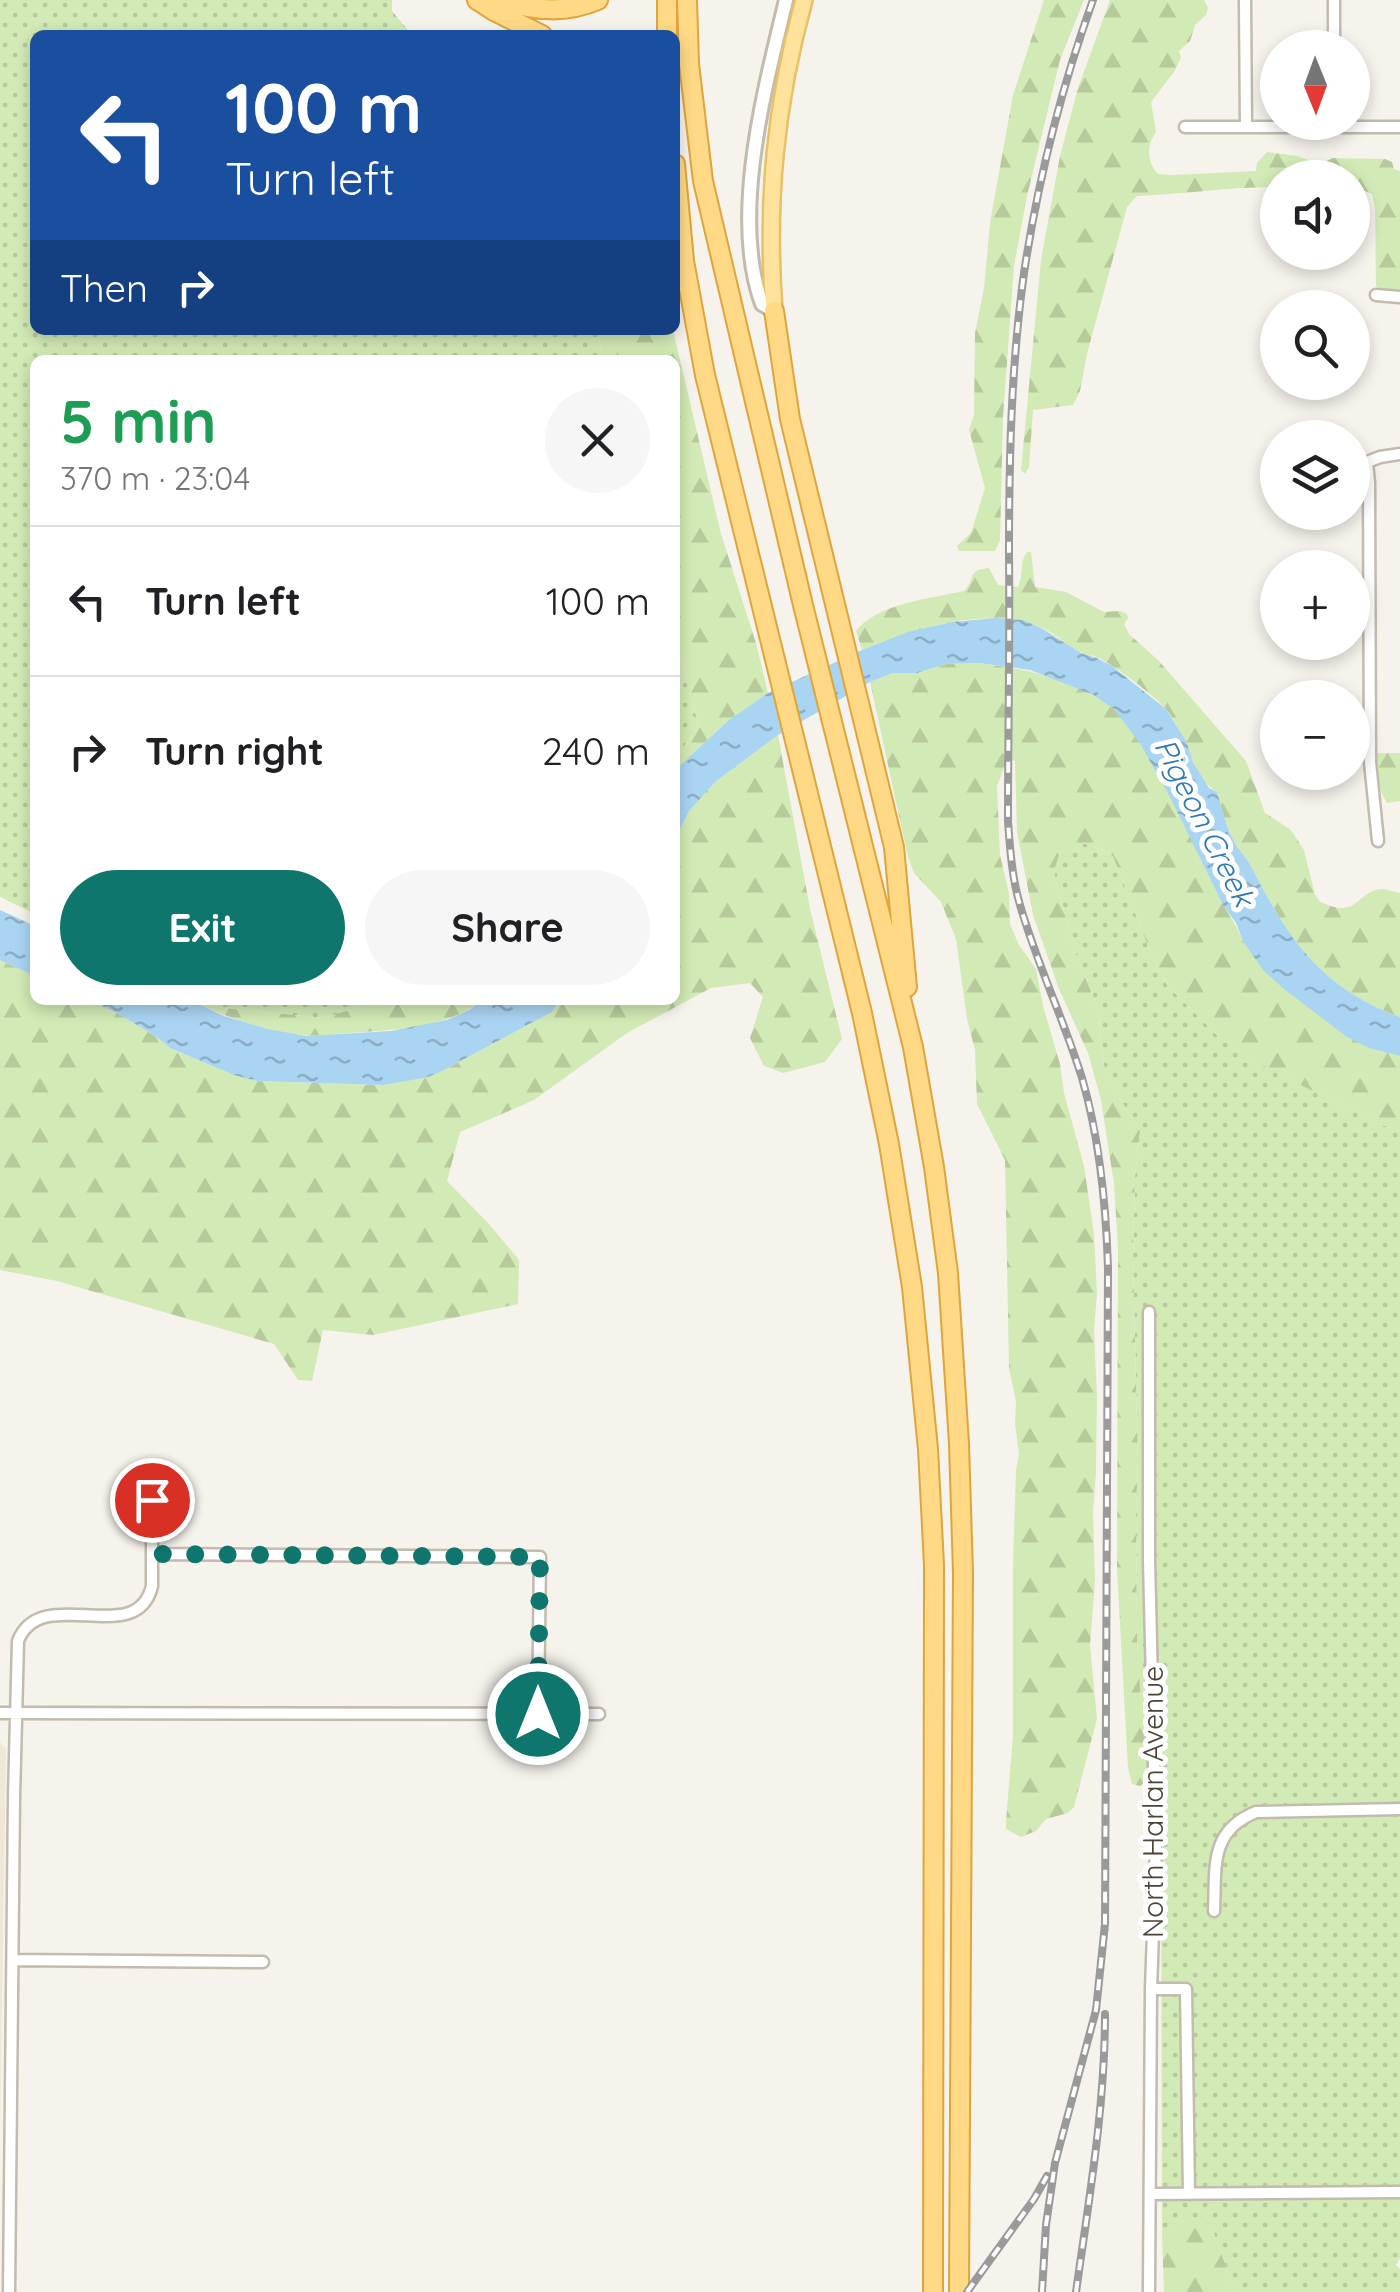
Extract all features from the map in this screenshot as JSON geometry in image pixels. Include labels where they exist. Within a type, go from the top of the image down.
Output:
[{"type":"highway","points":[[477,0],[532,30]]},
{"type":"highway","points":[[503,0],[548,10],[598,0]]},
{"type":"highway","points":[[667,0],[668,30]]},
{"type":"highway","points":[[686,0],[688,64],[703,182],[914,1048]]},
{"type":"highway","points":[[680,218],[684,261]]},
{"type":"highway","points":[[680,245],[704,375],[862,1013],[890,1144],[912,1287],[928,1449],[935,1626],[933,2292]]},
{"type":"highway","points":[[774,311],[790,419],[894,848],[914,1048],[948,1274],[963,1573],[959,2292]]},
{"type":"main road","points":[[774,311],[770,221],[776,137],[804,0]]},
{"type":"street","points":[[774,311],[762,304],[756,286],[750,206],[762,104],[786,0]]},
{"type":"street","points":[[1245,0],[1246,126]]},
{"type":"street","points":[[1334,0],[1334,30]]},
{"type":"street","points":[[1184,126],[1260,126]]},
{"type":"street","points":[[1370,126],[1400,127]]},
{"type":"street","points":[[1376,294],[1400,297]]},
{"type":"street","points":[[1378,841],[1370,762],[1367,462],[1400,454]]},
{"type":"street","name":"North Harlan Avenue","points":[[1148,1312],[1156,1847],[1149,2292]]},
{"type":"street","points":[[9,2292],[20,1635],[36,1620],[49,1615],[118,1616],[144,1604],[151,1591],[152,1500]]},
{"type":"street","points":[[152,1554],[540,1557],[538,1714]]},
{"type":"street","points":[[0,1713],[599,1714]]},
{"type":"street","points":[[1214,1911],[1217,1852],[1236,1820],[1256,1812],[1400,1809]]},
{"type":"street","points":[[14,1960],[262,1962]]},
{"type":"street","points":[[1151,1989],[1186,1989],[1189,2194]]},
{"type":"street","points":[[1150,2194],[1400,2192]]},
{"type":"shaded area","points":[[0,1743],[6,1749],[0,2133]]},
{"type":"green space","points":[[0,0],[392,0],[392,11],[408,30],[30,30],[30,335],[598,335],[603,355],[30,355],[30,912],[0,897]]},
{"type":"green space","points":[[1044,0],[1084,0],[1060,60],[1014,266],[1003,417],[1000,540],[995,551],[959,551],[957,546],[971,533],[985,488],[969,430],[974,415],[975,333],[990,223],[1013,95]]},
{"type":"green space","points":[[1110,0],[1204,0],[1206,15],[1195,25],[1190,41],[1179,51],[1181,58],[1174,72],[1151,102],[1156,132],[1149,154],[1158,174],[1256,171],[1257,163],[1267,152],[1308,160],[1260,160],[1260,187],[1137,196],[1127,207],[1080,391],[1073,405],[1033,410],[1029,467],[1025,474],[1021,470],[1041,260],[1060,156],[1078,88]]},
{"type":"green space","points":[[1385,159],[1400,171],[1400,295],[1376,286],[1370,160],[1328,160]]},
{"type":"green space","points":[[598,335],[674,335],[679,355],[603,355]]},
{"type":"green space","points":[[680,360],[721,534],[768,693],[729,720],[680,765],[680,751],[699,727],[680,654]]},
{"type":"green space","points":[[1027,552],[1031,552],[1035,587],[1066,592],[1104,612],[1127,614],[1124,624],[1129,634],[1159,661],[1246,761],[1265,813],[1291,830],[1304,850],[1320,902],[1346,908],[1374,890],[1400,893],[1400,1017],[1349,992],[1310,959],[1235,843],[1217,792],[1202,776],[1172,717],[1113,666],[1084,654],[1042,628],[997,619],[928,627],[862,650],[856,631],[865,622],[891,608],[964,591],[977,571],[989,568],[998,585],[1018,587]]},
{"type":"green space","points":[[680,654],[699,727],[680,751]]},
{"type":"green space","points":[[979,663],[1064,682],[1113,708],[1155,768],[1243,941],[1369,1048],[1400,1056],[1400,1131],[1374,1122],[1244,1056],[1167,985],[1113,856],[1082,843],[1061,849],[1055,878],[1077,958],[1100,1013],[1104,1065],[1140,1131],[1133,1259],[1137,1640],[1151,1768],[1146,1782],[1140,1786],[1132,1784],[1117,1569],[1118,1247],[1114,1184],[1101,1100],[1088,1053],[1059,989],[1033,915],[1017,832],[1015,761],[1008,758],[997,786],[1000,855],[1009,894],[1010,924],[1036,969],[1084,1166],[1094,1234],[1097,1294],[1095,1581],[1090,1645],[1097,1719],[1074,1807],[1068,1813],[1046,1819],[1036,1831],[1021,1837],[1006,1829],[1013,1736],[1013,1564],[1019,1454],[1016,1401],[1009,1369],[1005,1160],[977,1104],[975,1050],[956,939],[941,902],[914,873],[908,857],[870,682],[893,673]]},
{"type":"green space","points":[[778,735],[810,909],[842,1039],[825,1062],[783,1073],[764,1066],[750,1038],[763,997],[750,983],[711,988],[680,1005],[680,830],[689,811],[715,782]]},
{"type":"green space","points":[[1375,753],[1400,753],[1400,801],[1387,803],[1375,773]]},
{"type":"green space","points":[[1076,842],[1113,856],[1167,985],[1219,1037],[1245,1056],[1374,1122],[1400,1131],[1400,2258],[1396,2265],[1400,2269],[1400,2292],[1235,2292],[1212,2228],[1171,2224],[1162,2236],[1161,1789],[1146,1782],[1150,1768],[1137,1640],[1133,1259],[1140,1131],[1104,1065],[1100,1013],[1077,958],[1055,878],[1061,849]]},
{"type":"green space","points":[[0,960],[30,974],[30,1005],[100,1005],[170,1048],[257,1081],[384,1085],[428,1076],[552,1012],[557,1005],[679,1005],[627,1033],[534,1100],[460,1132],[447,1181],[519,1260],[518,1304],[373,1335],[323,1330],[312,1381],[298,1380],[274,1344],[57,1281],[0,1270]]},
{"type":"green space","points":[[202,1005],[324,1018],[364,1005],[476,1005],[452,1017],[418,1026],[313,1036],[231,1017]]},
{"type":"green space","points":[[217,1005],[364,1005],[324,1018]]},
{"type":"green space","points":[[1201,2219],[1212,2228],[1235,2292],[1164,2292],[1162,2236],[1171,2224]]},
{"type":"water","name":"Pigeon Creek","points":[[1023,620],[1112,666],[1166,709],[1186,741],[1193,762],[1209,788],[1217,792],[1237,846],[1294,939],[1310,959],[1349,992],[1400,1017],[1400,1056],[1347,1037],[1263,970],[1223,905],[1141,745],[1114,709],[1092,694],[1030,670],[979,663],[946,664],[917,673],[893,673],[870,682],[778,735],[715,782],[689,811],[680,830],[680,765],[729,720],[768,693],[862,650],[908,632],[952,622]]},
{"type":"water","points":[[0,910],[30,924],[30,974],[0,960]]},
{"type":"water","points":[[100,1005],[201,1005],[268,1029],[306,1036],[391,1031],[447,1020],[476,1005],[557,1005],[552,1012],[442,1071],[384,1085],[257,1081],[234,1075],[170,1048]]},
{"type":"railway","points":[[1042,2292],[1055,2163],[1096,2010],[1105,1924],[1108,1268],[1101,1172],[1088,1101],[1027,927],[1012,863],[1008,821],[1010,484],[1016,343],[1030,238],[1052,135],[1093,0]]},
{"type":"railway","points":[[1076,2292],[1099,2118],[1105,2014]]},
{"type":"railway","points":[[967,2292],[1047,2176]]},
{"type":"route","points":[[152,1500],[152,1554],[540,1557],[538,1714]]}]
